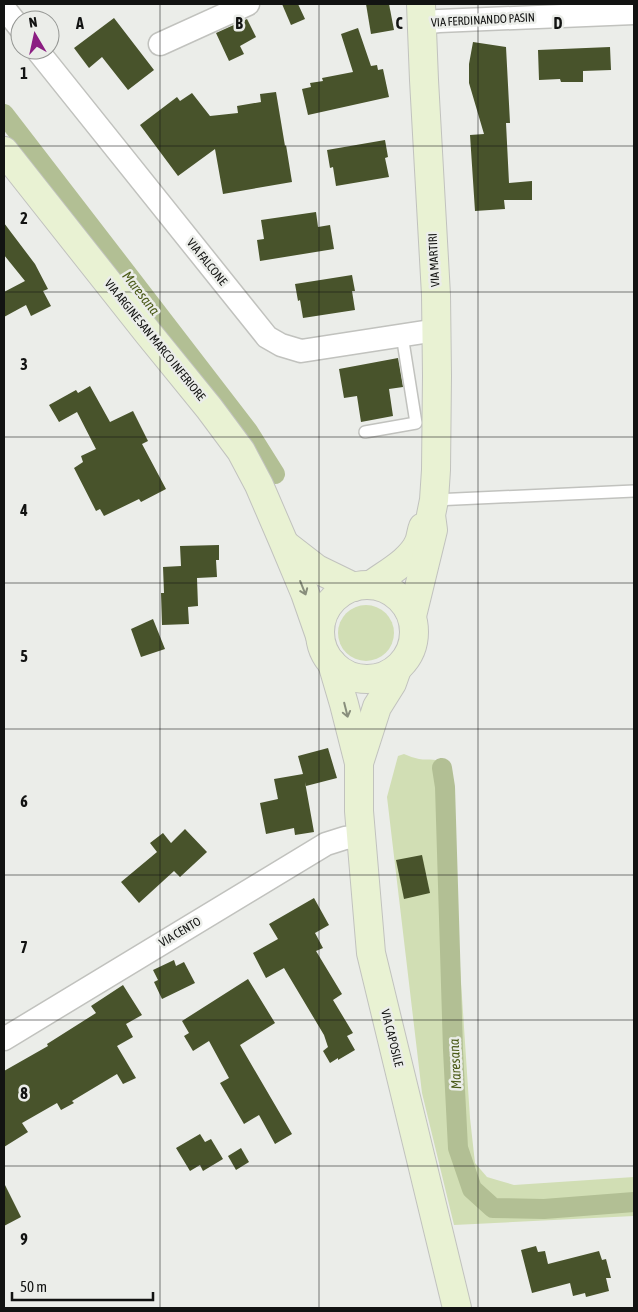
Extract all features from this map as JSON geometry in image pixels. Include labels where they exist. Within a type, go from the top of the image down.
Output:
[{"type":"street","points":[[160,44],[248,4]]},
{"type":"street","name":"VIA FERDINANDO PASIN","points":[[421,14],[439,21],[634,14]]},
{"type":"street","name":"VIA MARTIRI","points":[[412,616],[433,530],[436,470],[437,330],[421,14]]},
{"type":"street","name":"VIA FALCONE","points":[[45,60],[267,337],[281,345],[301,351],[437,330]]},
{"type":"street","name":"VIA ARGINE SAN MARCO INFERIORE","points":[[4,150],[209,408],[240,451],[259,485],[304,593],[323,649],[332,663]]},
{"type":"street","name":"VIA MARTIRI","points":[[363,586],[403,563],[413,552],[433,508]]},
{"type":"street","name":"VIA ARGINE SAN MARCO INFERIORE","points":[[284,543],[317,569],[363,586],[384,588],[394,593],[406,605],[412,616]]},
{"type":"street","points":[[320,636],[322,620],[329,604],[340,594],[363,586]]},
{"type":"street","points":[[332,663],[342,672],[362,679],[379,678],[388,675],[397,669],[407,658],[415,631],[412,616]]},
{"type":"street","name":"VIA CAPOSILE","points":[[332,663],[359,763],[360,836],[371,953],[457,1308]]},
{"type":"street","name":"VIA CAPOSILE","points":[[359,763],[377,707],[392,683],[397,669]]},
{"type":"street","name":"VIA CENTO","points":[[4,1039],[326,844],[360,836]]},
{"type":"lane","points":[[365,432],[416,423],[402,335]]},
{"type":"lane","points":[[433,508],[634,491]]},
{"type":"green space","points":[[366,605],[377,607],[386,613],[392,622],[394,633],[392,644],[386,653],[377,659],[366,661],[355,659],[346,653],[340,644],[338,633],[340,622],[346,613],[355,607]]},
{"type":"green space","points":[[404,754],[419,759],[439,761],[447,770],[470,1118],[475,1163],[487,1177],[514,1185],[634,1177],[634,1216],[454,1225],[422,1093],[387,797],[398,756]]},
{"type":"building","points":[[282,4],[298,4],[305,19],[291,25]]},
{"type":"building","points":[[366,4],[389,4],[394,30],[371,34]]},
{"type":"building","points":[[114,18],[154,70],[128,90],[102,57],[89,68],[74,48]]},
{"type":"building","points":[[247,19],[256,37],[240,46],[244,54],[229,61],[216,33]]},
{"type":"building","points":[[358,28],[371,66],[377,65],[378,70],[383,69],[389,97],[308,115],[302,89],[311,87],[310,83],[323,81],[322,78],[353,72],[341,34]]},
{"type":"building","points":[[473,42],[506,47],[510,123],[506,123],[509,183],[532,181],[532,200],[504,200],[505,209],[475,211],[470,135],[484,134],[469,83],[469,64]]},
{"type":"building","points":[[610,47],[611,70],[583,71],[583,82],[561,82],[560,79],[539,80],[538,50]]},
{"type":"building","points":[[276,92],[292,182],[223,194],[215,149],[178,176],[140,125],[177,97],[180,101],[192,93],[210,116],[238,113],[237,106],[261,102],[260,94]]},
{"type":"building","points":[[385,140],[388,157],[385,158],[389,177],[336,186],[333,167],[330,168],[327,150]]},
{"type":"building","points":[[316,212],[318,227],[330,225],[334,249],[260,261],[257,240],[264,239],[261,220]]},
{"type":"building","points":[[4,223],[35,264],[48,289],[43,291],[51,306],[31,316],[26,305],[4,317],[4,292],[25,281],[4,255]]},
{"type":"building","points":[[352,275],[355,291],[352,291],[355,310],[303,318],[295,284]]},
{"type":"building","points":[[398,358],[403,387],[389,389],[393,416],[361,422],[357,396],[344,398],[339,369]]},
{"type":"building","points":[[90,386],[110,422],[133,411],[148,441],[142,444],[166,489],[141,502],[139,499],[104,516],[100,509],[96,511],[74,468],[83,462],[81,456],[96,449],[77,412],[59,422],[49,405],[76,390],[78,393]]},
{"type":"building","points":[[219,545],[219,560],[216,560],[217,577],[197,578],[198,606],[188,607],[189,624],[162,625],[161,593],[164,593],[163,567],[181,566],[180,546]]},
{"type":"building","points":[[153,619],[165,649],[141,657],[131,629]]},
{"type":"building","points":[[328,748],[337,778],[306,786],[305,782],[314,832],[295,835],[294,828],[266,834],[260,803],[278,799],[274,779],[303,774],[298,756]]},
{"type":"building","points":[[185,829],[207,852],[180,877],[174,871],[139,903],[121,882],[157,852],[150,843],[163,833],[171,843]]},
{"type":"building","points":[[422,855],[430,893],[404,899],[396,860]]},
{"type":"building","points":[[314,898],[329,925],[315,933],[323,948],[316,951],[342,994],[333,1000],[353,1033],[347,1036],[355,1050],[330,1063],[323,1051],[328,1047],[324,1035],[284,968],[266,978],[253,953],[278,939],[269,924]]},
{"type":"building","points":[[174,960],[176,966],[184,962],[195,983],[162,999],[154,982],[158,980],[153,970]]},
{"type":"building","points":[[248,979],[275,1023],[240,1045],[292,1134],[275,1144],[259,1115],[244,1124],[220,1083],[229,1078],[209,1041],[193,1051],[184,1036],[189,1033],[182,1021]]},
{"type":"building","points":[[123,985],[142,1015],[126,1024],[133,1037],[117,1046],[136,1078],[123,1084],[117,1074],[72,1101],[74,1103],[61,1110],[57,1103],[22,1123],[28,1132],[4,1147],[4,1071],[48,1046],[47,1044],[96,1013],[91,1006]]},
{"type":"building","points":[[200,1134],[205,1142],[211,1139],[223,1159],[203,1171],[200,1165],[190,1171],[176,1148]]},
{"type":"building","points":[[241,1148],[249,1162],[236,1170],[228,1156]]},
{"type":"building","points":[[4,1183],[21,1217],[4,1226]]},
{"type":"building","points":[[536,1246],[538,1252],[545,1251],[548,1264],[599,1251],[602,1260],[606,1259],[611,1278],[606,1278],[609,1291],[586,1297],[585,1293],[573,1296],[570,1283],[532,1293],[521,1250]]},
{"type":"waterway","name":"Maresana","points":[[4,114],[248,431],[275,474]]},
{"type":"waterway","name":"Maresana","points":[[442,768],[445,787],[458,1148],[472,1189],[493,1208],[544,1209],[634,1202]]}]
